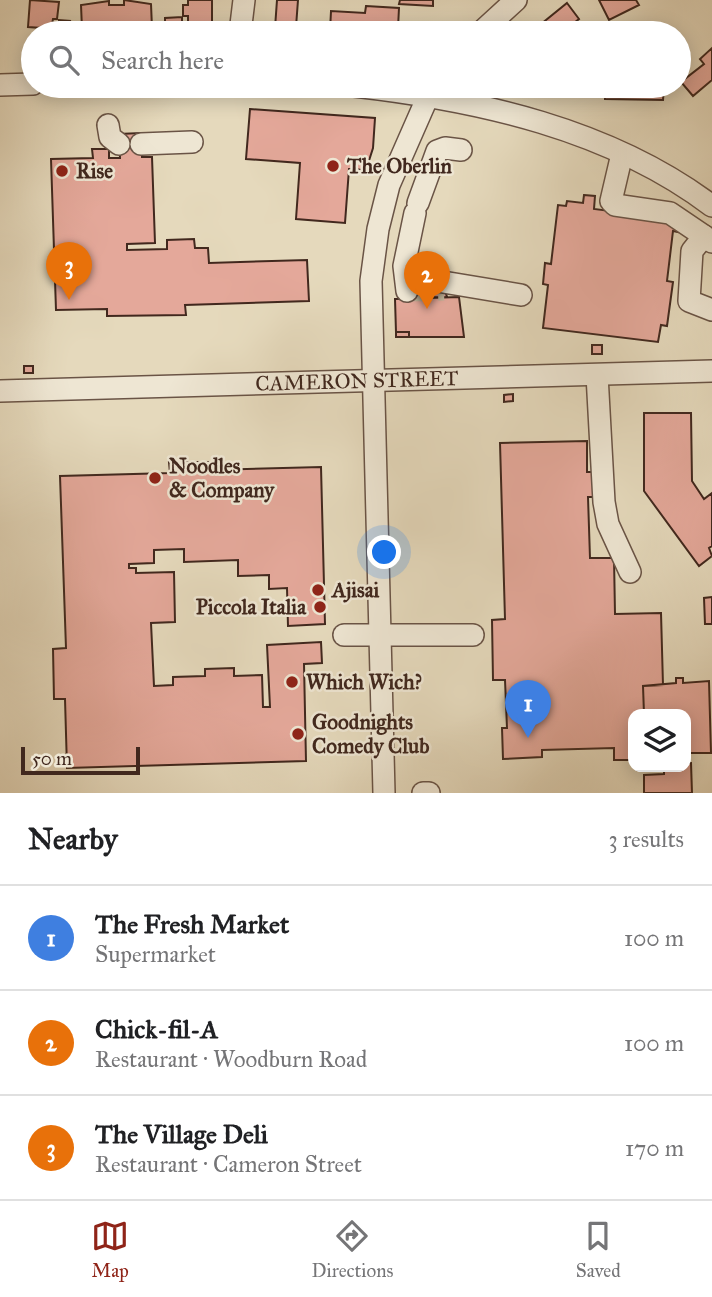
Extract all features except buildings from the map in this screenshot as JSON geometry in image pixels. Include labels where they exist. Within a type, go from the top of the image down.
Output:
[{"type":"street","points":[[241,21],[244,0]]},
{"type":"street","points":[[496,21],[516,0]]},
{"type":"street","points":[[0,85],[21,84]]},
{"type":"street","points":[[384,793],[371,281],[378,229],[401,153],[429,98]]},
{"type":"street","points":[[460,98],[560,128],[622,154],[661,173],[712,206]]},
{"type":"street","points":[[108,125],[110,137],[119,144]]},
{"type":"street","points":[[141,144],[192,142]]},
{"type":"street","points":[[409,282],[417,208],[437,151],[445,148],[461,150]]},
{"type":"street","points":[[622,154],[611,201],[615,205],[670,213],[708,239],[692,251],[689,301],[712,310]]},
{"type":"street","points":[[449,286],[521,295]]},
{"type":"street","name":"CAMERON STREET","points":[[0,391],[597,375],[706,367]]},
{"type":"street","points":[[597,375],[604,502],[608,524],[630,572]]},
{"type":"street","points":[[344,635],[473,635]]},
{"type":"tunnel","points":[[407,291],[444,290]]},
{"type":"place","name":"The Oberlin","points":[[333,166]]},
{"type":"place","name":"Rise","points":[[62,171]]},
{"type":"place","name":"The Village Deli","points":[[69,300]]},
{"type":"place","name":"Chick-fil-A","points":[[427,309]]},
{"type":"place","name":"Noodles & Company","points":[[155,478]]},
{"type":"place","name":"Ajisai","points":[[318,590]]},
{"type":"place","name":"Piccola Italia","points":[[320,607]]},
{"type":"place","name":"Which Wich?","points":[[292,682]]},
{"type":"place","name":"Goodnights Comedy Club","points":[[298,734]]},
{"type":"place","name":"The Fresh Market","points":[[528,738]]}]
